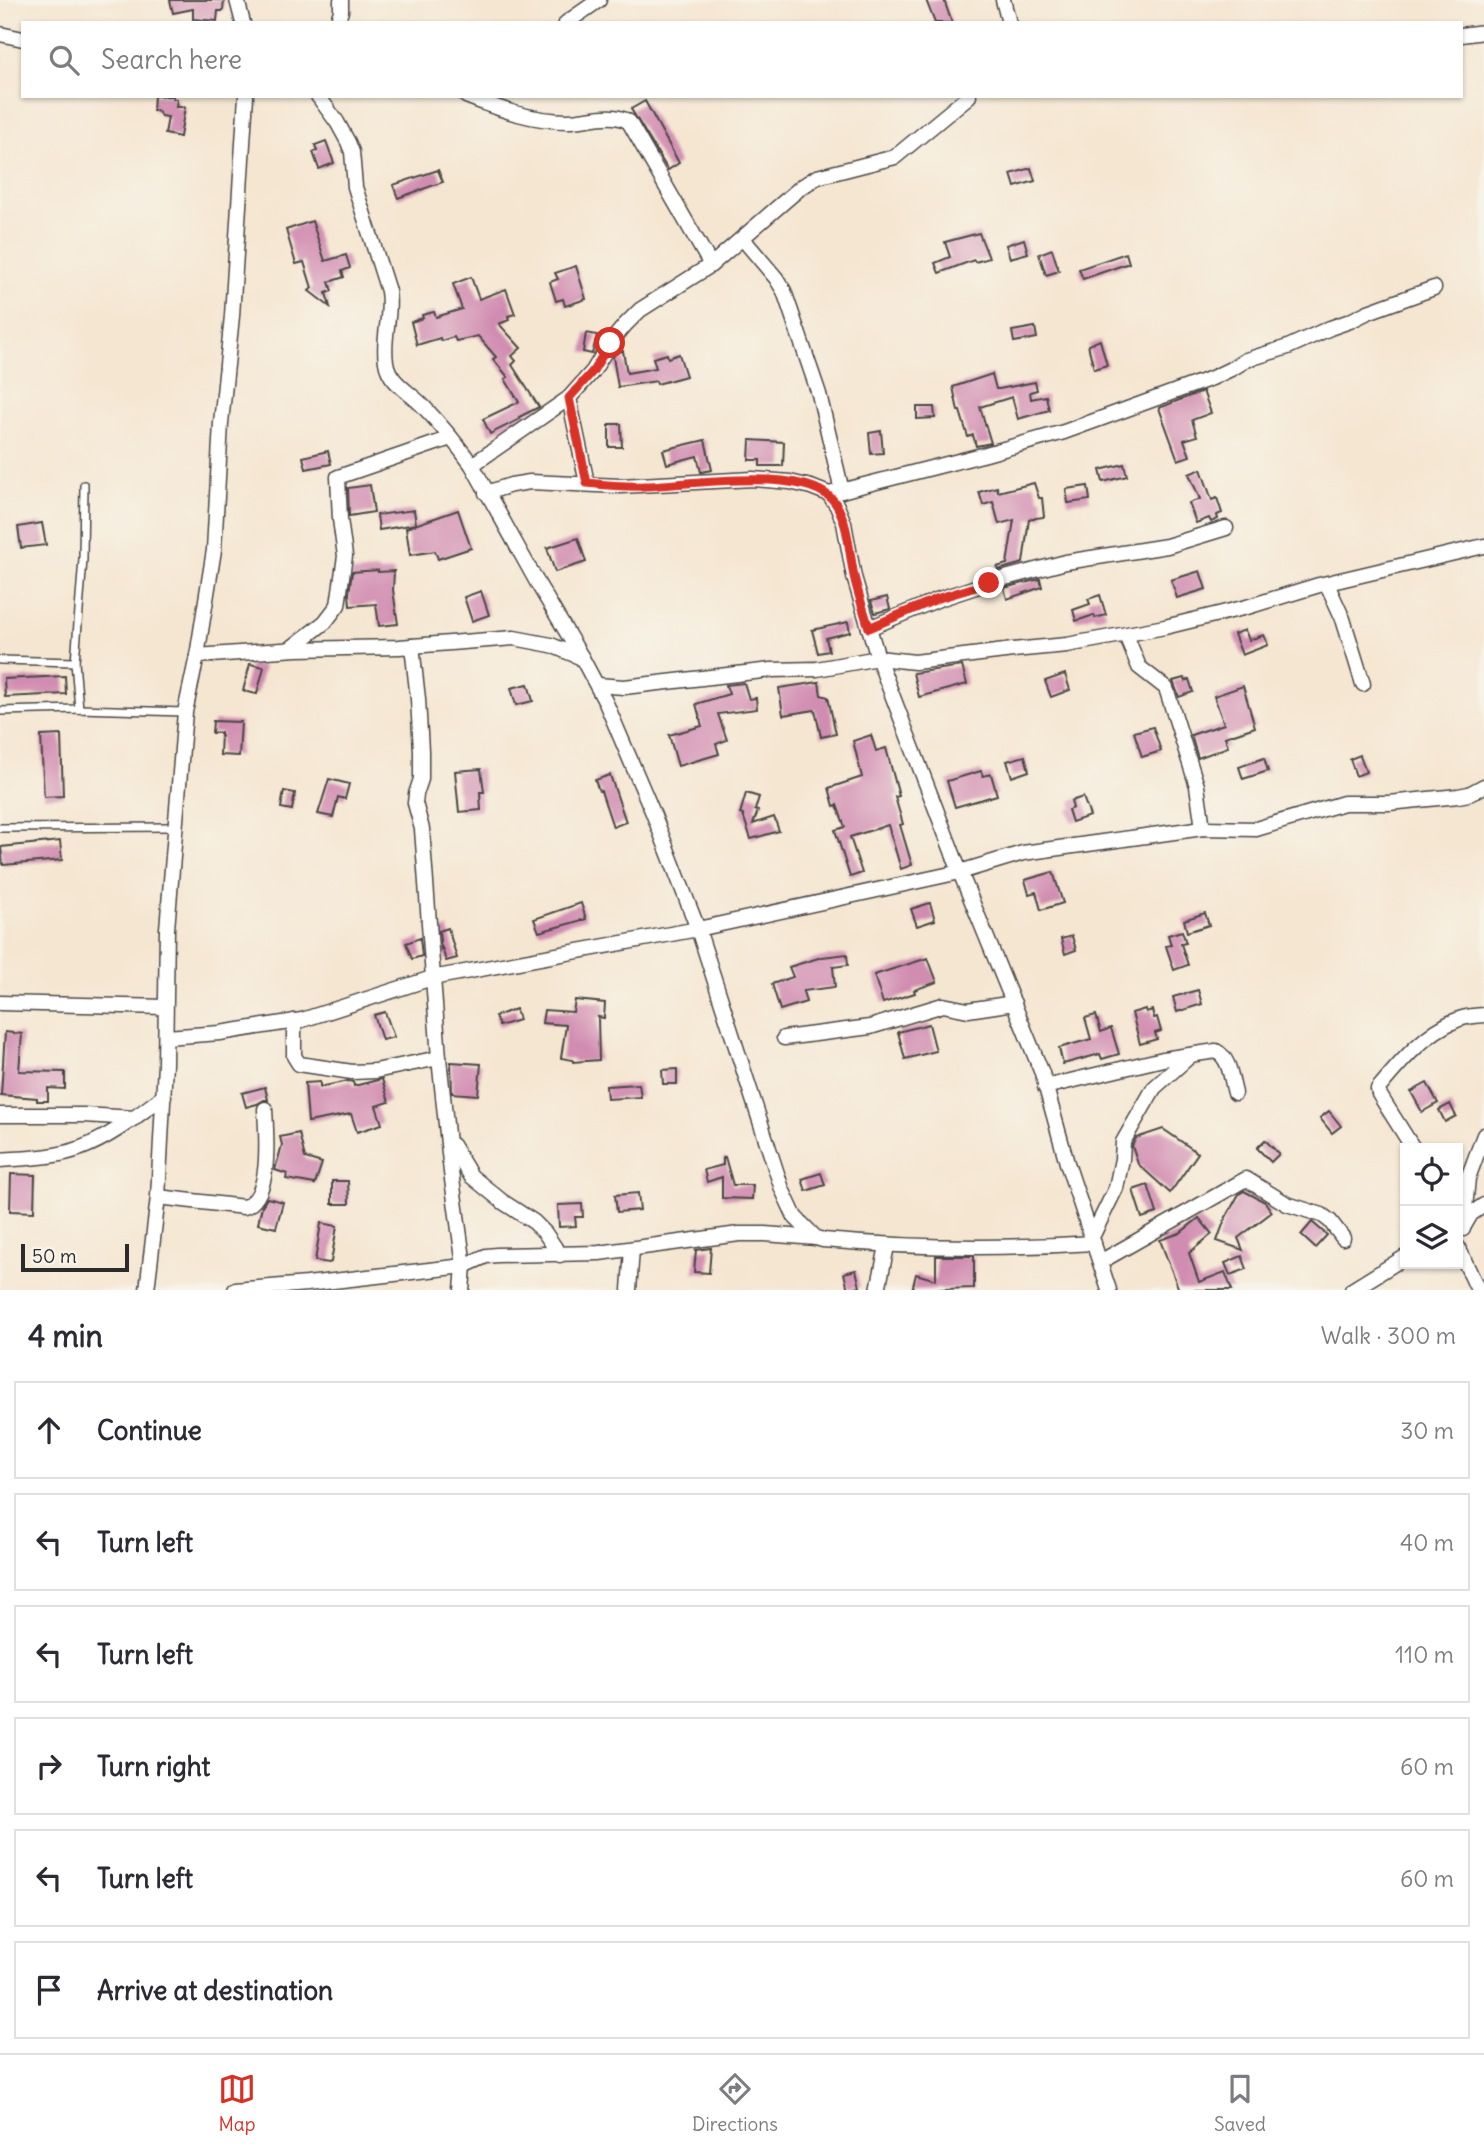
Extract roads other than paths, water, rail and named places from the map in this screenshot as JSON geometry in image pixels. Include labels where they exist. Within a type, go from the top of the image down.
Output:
[{"type":"street","points":[[237,0],[242,21]]},
{"type":"street","points":[[338,21],[341,0]]},
{"type":"street","points":[[569,21],[599,0]]},
{"type":"street","points":[[1003,0],[1008,21]]},
{"type":"street","points":[[1463,35],[1484,32]]},
{"type":"street","points":[[0,34],[21,39]]},
{"type":"street","points":[[147,1290],[158,1197],[166,1037],[167,929],[175,827],[185,712],[214,550],[246,98]]},
{"type":"street","points":[[319,98],[343,130],[352,152],[355,187],[388,292],[390,304],[384,351],[390,374],[398,386],[421,404],[472,465],[597,685],[653,813],[698,929],[782,1189],[795,1217],[816,1238]]},
{"type":"street","points":[[471,98],[538,119],[566,121],[617,117],[629,122],[710,265]]},
{"type":"street","points":[[472,465],[569,398],[593,371],[610,343],[640,310],[710,265],[812,180],[894,157],[968,98]]},
{"type":"street","points":[[743,239],[781,284],[820,394],[837,506],[844,523],[854,578],[878,658],[1045,1087],[1104,1276]]},
{"type":"street","points":[[486,493],[530,482],[647,486],[753,479],[790,482],[835,493],[1064,432],[1212,378],[1246,360],[1288,347],[1368,312],[1434,288]]},
{"type":"street","points":[[569,398],[587,483]]},
{"type":"street","points":[[290,649],[325,622],[338,605],[345,556],[338,477],[451,438]]},
{"type":"street","points":[[869,628],[939,598],[994,582],[1066,562],[1167,546],[1226,528]]},
{"type":"street","points":[[597,685],[624,687],[771,670],[800,671],[878,658],[915,662],[1067,646],[1247,607],[1327,584],[1484,546]]},
{"type":"street","points":[[1327,584],[1343,619],[1363,684]]},
{"type":"street","points":[[1126,635],[1139,667],[1166,688],[1197,786],[1203,828]]},
{"type":"street","points":[[197,656],[522,638],[551,645],[582,658]]},
{"type":"street","points":[[412,646],[421,751],[421,779],[415,803],[422,829],[439,1058],[464,1266],[462,1290]]},
{"type":"street","points":[[166,1037],[220,1033],[294,1021],[432,978],[698,929],[960,872],[1023,853],[1203,828],[1256,829],[1337,804],[1389,803],[1458,796],[1484,786]]},
{"type":"street","points":[[0,1003],[165,1007]]},
{"type":"street","points":[[783,1038],[870,1027],[943,1005],[968,1010],[1014,1003]]},
{"type":"street","points":[[1410,1143],[1378,1089],[1415,1049],[1443,1026],[1463,1018],[1484,1015]]},
{"type":"street","points":[[294,1021],[294,1058],[299,1064],[352,1072],[375,1071],[439,1058]]},
{"type":"street","points":[[1045,1087],[1163,1059],[1216,1051],[1222,1054],[1227,1065],[1235,1093]]},
{"type":"street","points":[[1093,1240],[1116,1188],[1123,1142],[1154,1088],[1192,1054]]},
{"type":"street","points":[[0,1160],[54,1156],[81,1148],[135,1118],[164,1096]]},
{"type":"street","points":[[158,1197],[244,1206],[251,1204],[258,1194],[266,1161],[268,1146],[265,1109]]},
{"type":"street","points":[[0,1115],[135,1118]]},
{"type":"street","points":[[1463,1214],[1468,1178],[1484,1135]]},
{"type":"street","points":[[447,1137],[471,1176],[503,1202],[534,1222],[560,1255]]},
{"type":"street","points":[[1097,1290],[1104,1276],[1246,1179],[1287,1204],[1322,1215],[1343,1238]]},
{"type":"street","points":[[1463,1229],[1471,1214],[1484,1205]]},
{"type":"street","points":[[235,1290],[464,1266],[486,1256],[560,1255],[632,1249],[739,1234],[816,1238],[887,1246],[1047,1247],[1093,1240]]},
{"type":"street","points":[[878,1290],[887,1246]]},
{"type":"street","points":[[629,1290],[632,1249]]},
{"type":"street","points":[[1463,1258],[1478,1290]]},
{"type":"street","points":[[1352,1290],[1400,1260]]},
{"type":"lane","points":[[79,709],[75,662],[83,559],[85,485]]},
{"type":"lane","points":[[0,660],[75,662]]},
{"type":"lane","points":[[0,711],[79,709],[185,712]]},
{"type":"lane","points":[[0,828],[175,827]]}]
